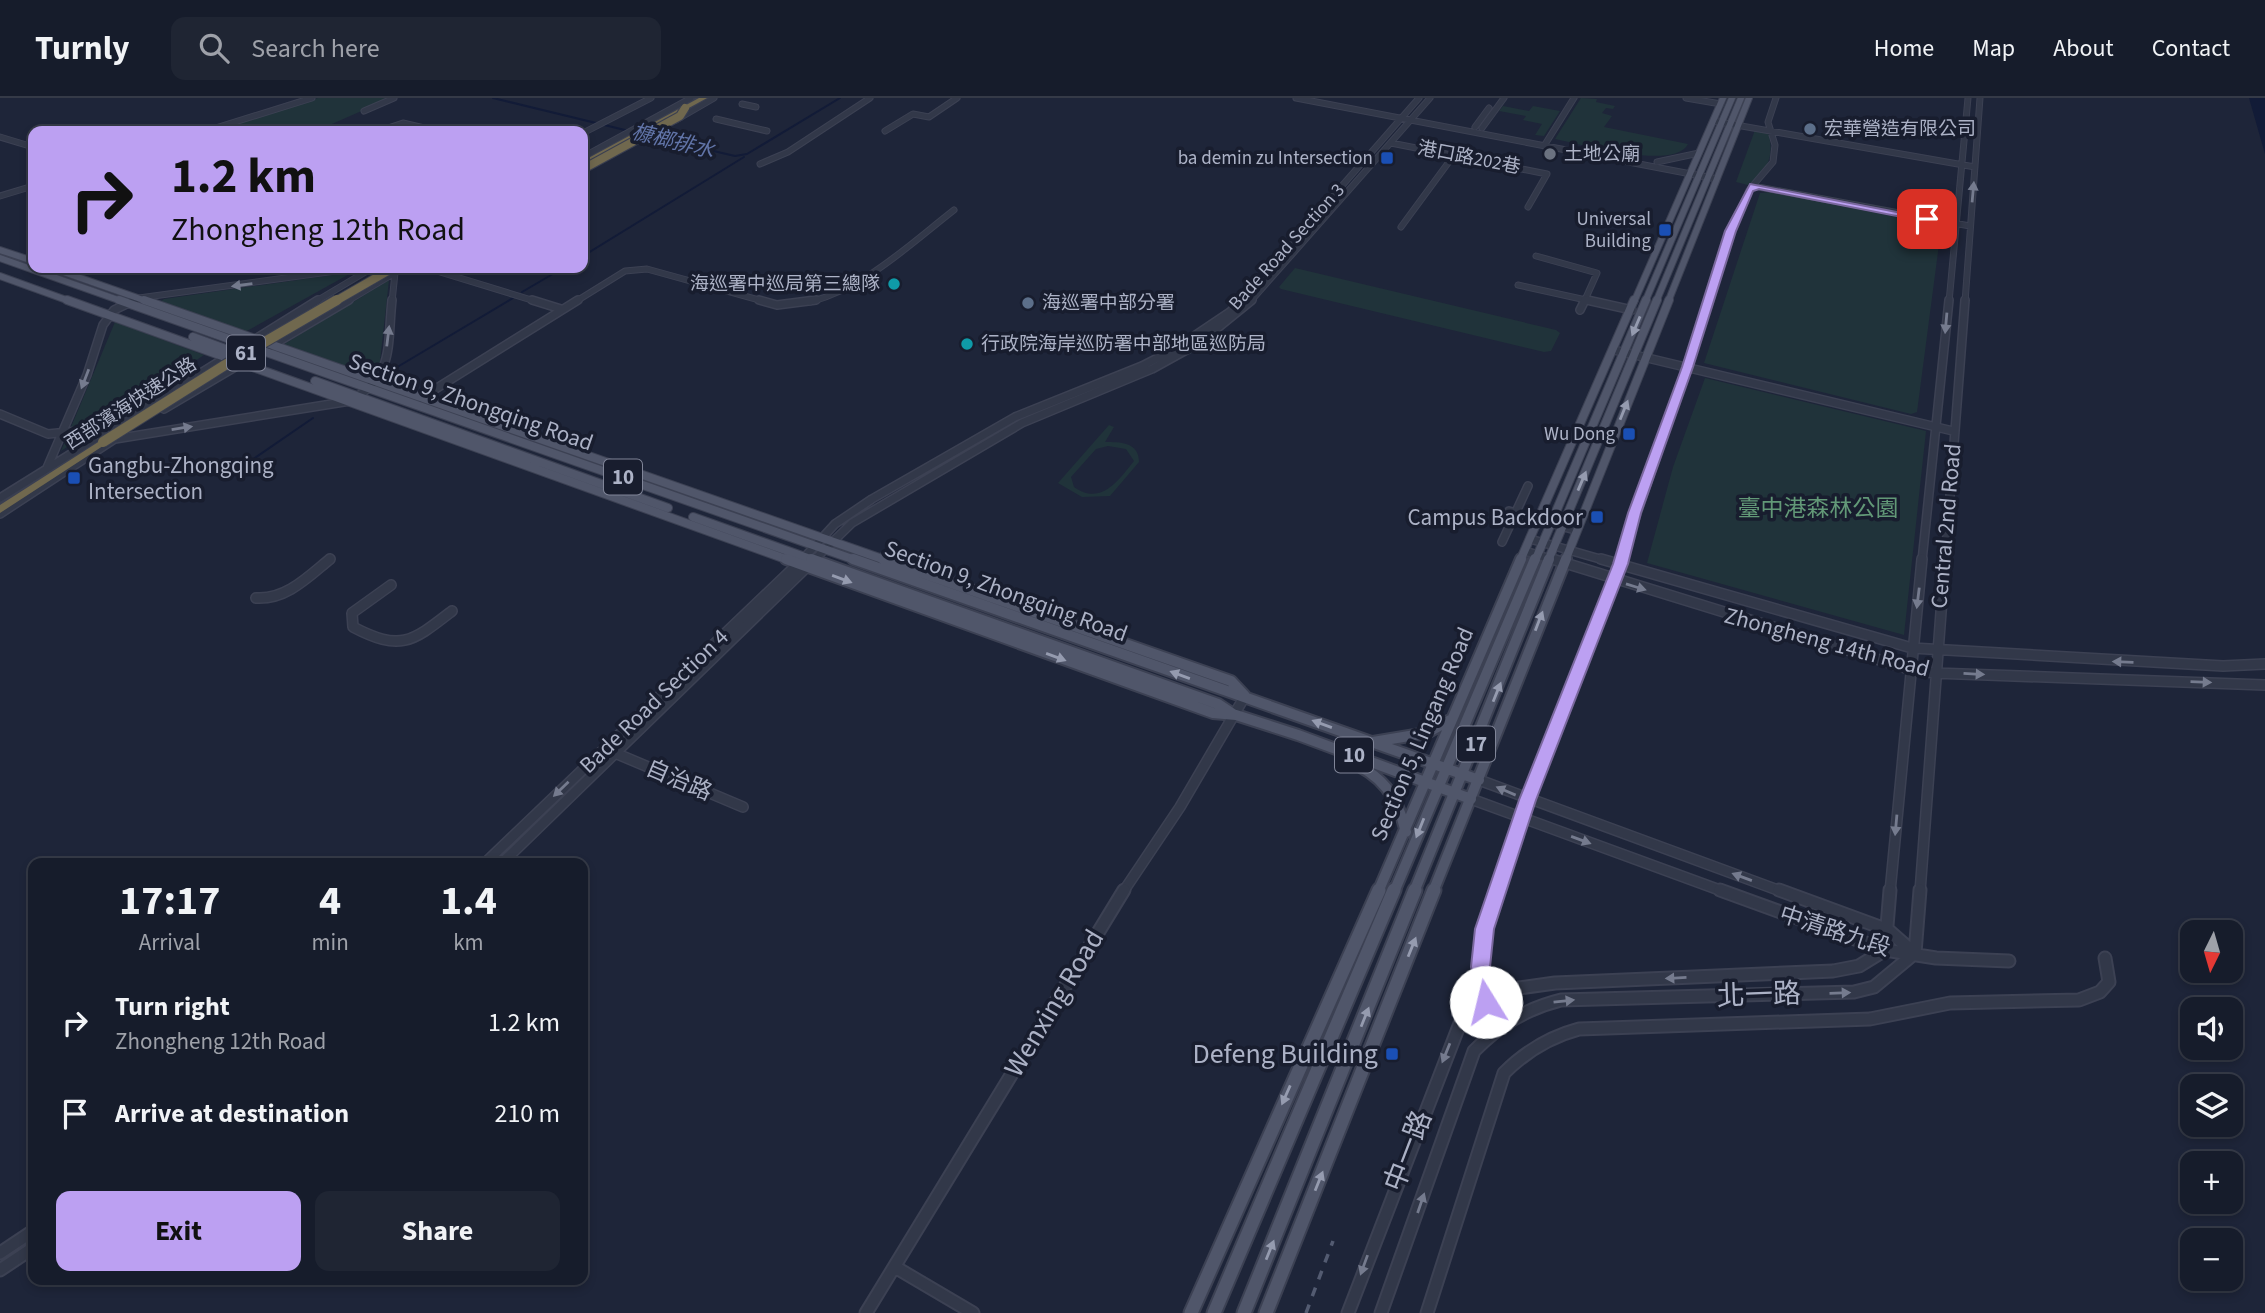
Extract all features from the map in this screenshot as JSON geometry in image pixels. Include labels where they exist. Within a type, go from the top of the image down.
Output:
[{"type":"highway","points":[[588,159],[689,98]]},
{"type":"highway","points":[[588,160],[680,116],[685,108],[706,98]]},
{"type":"highway","name":"西部濱海快速公路","points":[[0,501],[222,361],[374,273]]},
{"type":"highway","name":"西部濱海快速公路","points":[[0,512],[225,365],[389,273]]},
{"type":"main road","name":"17","points":[[1705,174],[1732,98]]},
{"type":"main road","name":"17","points":[[1705,174],[1741,98]]},
{"type":"main road","name":"17","points":[[1705,174],[1738,125],[1749,98]]},
{"type":"main road","name":"17","points":[[1705,174],[1699,153],[1722,101]]},
{"type":"main road","name":"Section 5, Lingang Road","points":[[1266,1313],[1479,780],[1575,530],[1630,354],[1632,310],[1705,174]]},
{"type":"main road","name":"Section 5, Lingang Road","points":[[1244,1313],[1457,793],[1630,354],[1705,174]]},
{"type":"main road","name":"Section 5, Lingang Road","points":[[1214,1313],[1444,768],[1550,523],[1630,354],[1705,174]]},
{"type":"main road","points":[[0,250],[28,259]]},
{"type":"main road","name":"Section 9, Zhongqing Road","points":[[0,258],[28,268]]},
{"type":"main road","name":"Section 9, Zhongqing Road","points":[[0,269],[112,313]]},
{"type":"main road","name":"Section 9, Zhongqing Road","points":[[43,273],[266,347],[824,544],[1231,681],[1245,695],[1479,780]]},
{"type":"main road","name":"Section 9, Zhongqing Road","points":[[66,273],[139,298],[247,341]]},
{"type":"main road","name":"Section 9, Zhongqing Road","points":[[0,276],[227,353],[350,401],[1218,704],[1236,715],[1471,799]]},
{"type":"main road","name":"Section 5, Lingang Road","points":[[1191,1313],[1323,1010],[1406,832],[1423,781],[1538,520],[1630,354]]},
{"type":"main road","name":"Section 9, Zhongqing Road","points":[[245,360],[360,397],[807,561]]},
{"type":"main road","name":"Section 9, Zhongqing Road","points":[[374,385],[421,398],[824,544]]},
{"type":"main road","points":[[1371,742],[1427,733],[1452,718]]},
{"type":"main road","points":[[1298,735],[1381,779],[1397,798],[1406,832]]},
{"type":"street","points":[[222,126],[312,98]]},
{"type":"street","points":[[364,111],[394,98]]},
{"type":"street","points":[[588,130],[651,98]]},
{"type":"street","points":[[588,158],[627,130],[689,98]]},
{"type":"street","points":[[645,135],[706,98]]},
{"type":"street","points":[[588,160],[645,135],[714,98]]},
{"type":"street","points":[[760,164],[788,152],[870,98]]},
{"type":"street","points":[[885,131],[913,114],[930,117],[957,98]]},
{"type":"street","points":[[1296,98],[1403,116]]},
{"type":"street","points":[[1324,98],[1413,118],[1705,174]]},
{"type":"street","name":"Bade Road Section 3","points":[[824,544],[876,506],[1018,420],[1142,366],[1175,349],[1230,312],[1255,287],[1419,98]]},
{"type":"street","name":"Bade Road Section 3","points":[[1018,420],[1174,358],[1231,320],[1264,289],[1430,98]]},
{"type":"street","points":[[1479,128],[1497,98]]},
{"type":"street","points":[[1479,128],[1504,98]]},
{"type":"street","points":[[1546,144],[1574,98]]},
{"type":"street","points":[[1686,98],[1722,101]]},
{"type":"street","points":[[1500,1024],[1486,1002],[1481,967],[1484,929],[1520,818],[1620,564],[1651,465],[1688,367],[1731,231],[1755,183],[1773,162],[1775,145],[1768,122],[1776,98]]},
{"type":"street","points":[[1968,98],[1980,99]]},
{"type":"street","name":"Central 2nd Road","points":[[1885,950],[1909,669],[1937,427],[1968,98]]},
{"type":"street","name":"Central 2nd Road","points":[[1915,953],[1934,673],[1980,99]]},
{"type":"street","points":[[742,104],[757,107]]},
{"type":"street","points":[[1413,118],[1657,162],[1705,174]]},
{"type":"street","points":[[716,119],[767,131]]},
{"type":"street","points":[[1713,121],[1975,167]]},
{"type":"street","points":[[394,126],[403,123],[416,126]]},
{"type":"street","points":[[0,137],[28,145]]},
{"type":"street","name":"港口路202巷","points":[[1391,143],[1547,174],[1528,207]]},
{"type":"street","points":[[1657,162],[1681,160],[1699,153]]},
{"type":"street","points":[[1401,227],[1454,155]]},
{"type":"street","points":[[1755,183],[1970,224]]},
{"type":"street","points":[[0,196],[28,188]]},
{"type":"street","points":[[421,398],[625,271],[639,268],[777,305],[795,304],[852,286],[954,210]]},
{"type":"street","points":[[1536,256],[1598,274],[1580,310]]},
{"type":"street","points":[[47,468],[112,313],[139,298],[322,273]]},
{"type":"street","points":[[0,501],[98,434],[227,353],[363,273]]},
{"type":"street","points":[[0,512],[389,273]]},
{"type":"street","points":[[0,415],[48,434],[63,431],[98,434],[115,439],[350,401],[360,397],[374,385],[384,369],[394,273]]},
{"type":"street","points":[[444,273],[561,309]]},
{"type":"street","points":[[1518,285],[1632,310]]},
{"type":"street","points":[[1255,287],[1264,289]]},
{"type":"street","points":[[1630,354],[1953,431]]},
{"type":"street","points":[[1502,542],[1512,512],[1528,486]]},
{"type":"street","points":[[1512,512],[1575,530]]},
{"type":"street","name":"Zhongheng 14th Road","points":[[1530,539],[1912,648],[1936,652],[2209,665],[2265,664]]},
{"type":"street","name":"Bade Road Section 4","points":[[507,858],[700,671],[824,544]]},
{"type":"street","name":"Zhongheng 14th Road","points":[[1525,551],[1909,669],[1934,673],[2265,685]]},
{"type":"street","points":[[256,598],[270,600],[281,595],[330,559]]},
{"type":"street","name":"Bade Road Section 4","points":[[490,858],[690,666],[807,561]]},
{"type":"street","points":[[391,585],[352,613],[353,626],[374,638],[398,645],[410,643],[452,611]]},
{"type":"street","points":[[690,666],[700,671]]},
{"type":"street","name":"Wenxing Road","points":[[866,1313],[1102,922],[1180,807],[1236,715],[1245,695]]},
{"type":"street","name":"自治路","points":[[615,753],[743,807]]},
{"type":"street","name":"中清路九段","points":[[1479,780],[1527,800],[1888,930],[1915,953]]},
{"type":"street","name":"中清路九段","points":[[1471,799],[1885,950],[1915,953]]},
{"type":"street","name":"北一路","points":[[1486,1002],[1519,989],[1555,983],[1833,971],[1859,966],[1885,950]]},
{"type":"street","points":[[1915,953],[1937,958],[2009,961]]},
{"type":"street","name":"北一路","points":[[1500,1024],[1531,1007],[1562,1000],[1854,992],[1874,987],[1915,953]]},
{"type":"street","points":[[1427,1313],[1504,1073],[1523,1052],[1552,1035],[1579,1028],[1870,1019],[1951,1003],[2078,1000],[2100,992],[2109,982],[2105,958]]},
{"type":"street","name":"中一路","points":[[1348,1313],[1456,1028],[1464,1013],[1486,1002]]},
{"type":"street","name":"中一路","points":[[1381,1313],[1474,1051],[1500,1024]]},
{"type":"street","points":[[0,1253],[28,1234]]},
{"type":"street","points":[[0,1270],[28,1251]]},
{"type":"street","points":[[895,1267],[973,1313]]},
{"type":"green space","points":[[318,98],[391,98],[327,126],[230,126]]},
{"type":"green space","points":[[1581,98],[1597,99],[1596,102],[1615,106],[1613,109],[1606,108],[1602,113],[1612,116],[1604,127],[1688,144],[1680,152],[1647,156],[1555,139]]},
{"type":"green space","points":[[1503,106],[1529,111],[1533,106],[1560,111],[1544,136],[1535,135],[1542,124],[1523,120],[1526,116],[1499,111]]},
{"type":"green space","points":[[1755,130],[1768,132],[1770,156],[1761,174],[1748,185],[1736,182]]},
{"type":"green space","points":[[1772,192],[1936,225],[1941,229],[1917,412],[1911,414],[1704,363],[1760,193]]},
{"type":"green space","points":[[1295,268],[1560,333],[1551,351],[1544,352],[1281,289],[1279,287]]},
{"type":"green space","points":[[351,273],[245,332],[161,301]]},
{"type":"green space","points":[[389,280],[378,379],[281,346]]},
{"type":"green space","points":[[115,322],[204,355],[61,451]]},
{"type":"green space","name":"臺中港森林公園","points":[[1705,378],[1926,431],[1904,635],[1647,563],[1673,467]]},
{"type":"green space","points":[[1109,425],[1114,427],[1105,442],[1128,444],[1138,455],[1139,462],[1110,496],[1082,497],[1058,483]],"holes":[[[1108,446],[1126,449],[1134,461],[1108,489],[1093,494],[1074,487],[1071,477],[1096,449]]]},
{"type":"water","points":[[2249,98],[2265,98],[2265,154]]},
{"type":"waterway","name":"槺榔排水","points":[[493,98],[629,131]]},
{"type":"waterway","name":"槺榔排水","points":[[649,136],[735,156],[747,154],[840,98]]},
{"type":"waterway","points":[[588,253],[744,157]]},
{"type":"waterway","points":[[522,292],[554,273]]},
{"type":"waterway","points":[[399,366],[513,298]]},
{"type":"waterway","points":[[230,475],[313,418]]},
{"type":"railway","points":[[1306,1313],[1333,1241]]},
{"type":"place","name":"宏華營造有限公司","points":[[1810,129]]},
{"type":"place","name":"土地公廟","points":[[1550,154]]},
{"type":"place","name":"ba demin zu Intersection","points":[[1387,158]]},
{"type":"place","name":"Universal Building","points":[[1665,230]]},
{"type":"place","name":"海巡署中巡局第三總隊","points":[[894,284]]},
{"type":"place","name":"海巡署中部分署","points":[[1028,303]]},
{"type":"place","name":"行政院海岸巡防署中部地區巡防局","points":[[967,344]]},
{"type":"place","name":"Wu Dong","points":[[1629,434]]},
{"type":"place","name":"Gangbu-Zhongqing Intersection","points":[[74,478]]},
{"type":"place","name":"Campus Backdoor","points":[[1597,517]]},
{"type":"place","name":"Defeng Building","points":[[1392,1054]]},
{"type":"route","points":[[1486,1002],[1480,954],[1484,929],[1520,818],[1620,564],[1651,465],[1688,367],[1731,231],[1749,190],[1753,186],[1927,219]]}]
